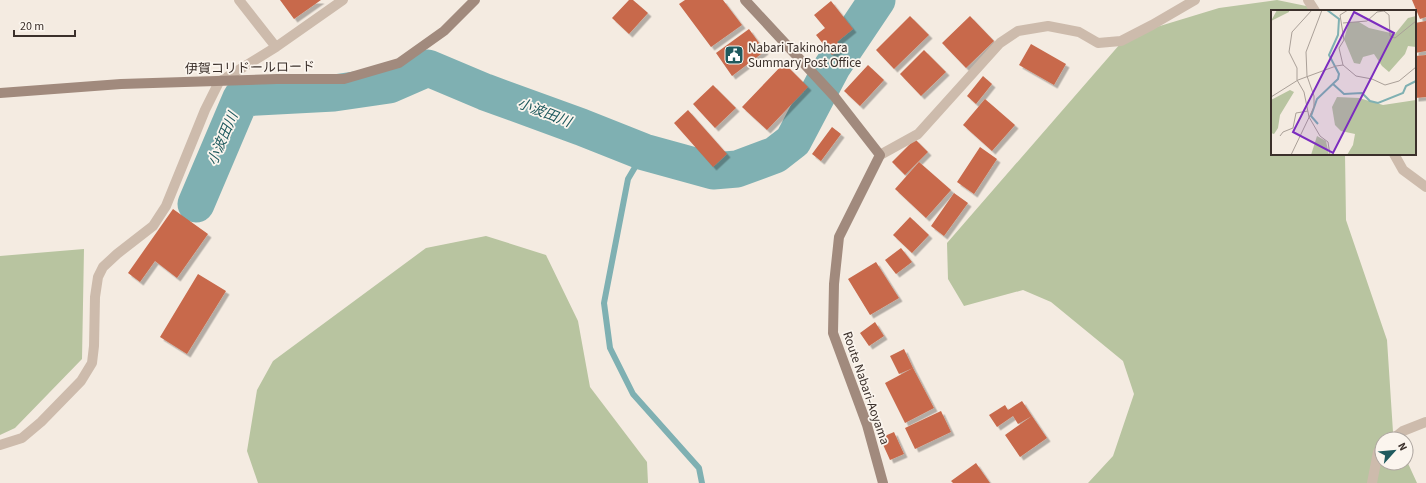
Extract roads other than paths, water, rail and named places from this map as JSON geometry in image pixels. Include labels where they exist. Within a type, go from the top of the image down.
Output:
[{"type":"main road","name":"伊賀コリドールロード","points":[[0,92],[121,84],[277,79],[344,80],[398,63],[444,31],[475,0]]},
{"type":"main road","points":[[745,0],[834,96],[880,155]]},
{"type":"main road","name":"Route Nabari-Aoyama","points":[[880,155],[839,237],[834,284],[833,333],[867,426],[883,483]]},
{"type":"street","points":[[239,0],[276,48]]},
{"type":"street","points":[[0,445],[22,438],[41,422],[82,381],[92,363],[94,346],[95,297],[98,277],[103,267],[117,254],[153,226],[166,206],[205,110],[219,82],[276,48],[343,0]]},
{"type":"street","points":[[880,155],[918,134],[1000,43],[1018,31],[1048,26],[1079,32],[1098,43],[1120,41],[1152,25],[1195,0]]},
{"type":"street","points":[[1308,0],[1314,10]]},
{"type":"street","points":[[1395,155],[1403,170],[1426,187]]},
{"type":"street","points":[[1402,431],[1426,422]]},
{"type":"street","points":[[1372,483],[1374,471]]},
{"type":"waterway","name":"小波田川","points":[[196,204],[241,98],[334,93],[389,85],[428,68],[485,92],[644,152],[713,171],[737,169],[775,155],[793,141],[832,67],[877,0]]},
{"type":"waterway","points":[[644,152],[628,179],[604,303],[610,348],[633,394],[699,468],[702,483]]},
{"type":"place","name":"Nabari Takinohara Summary Post Office","points":[[734,55]]}]
